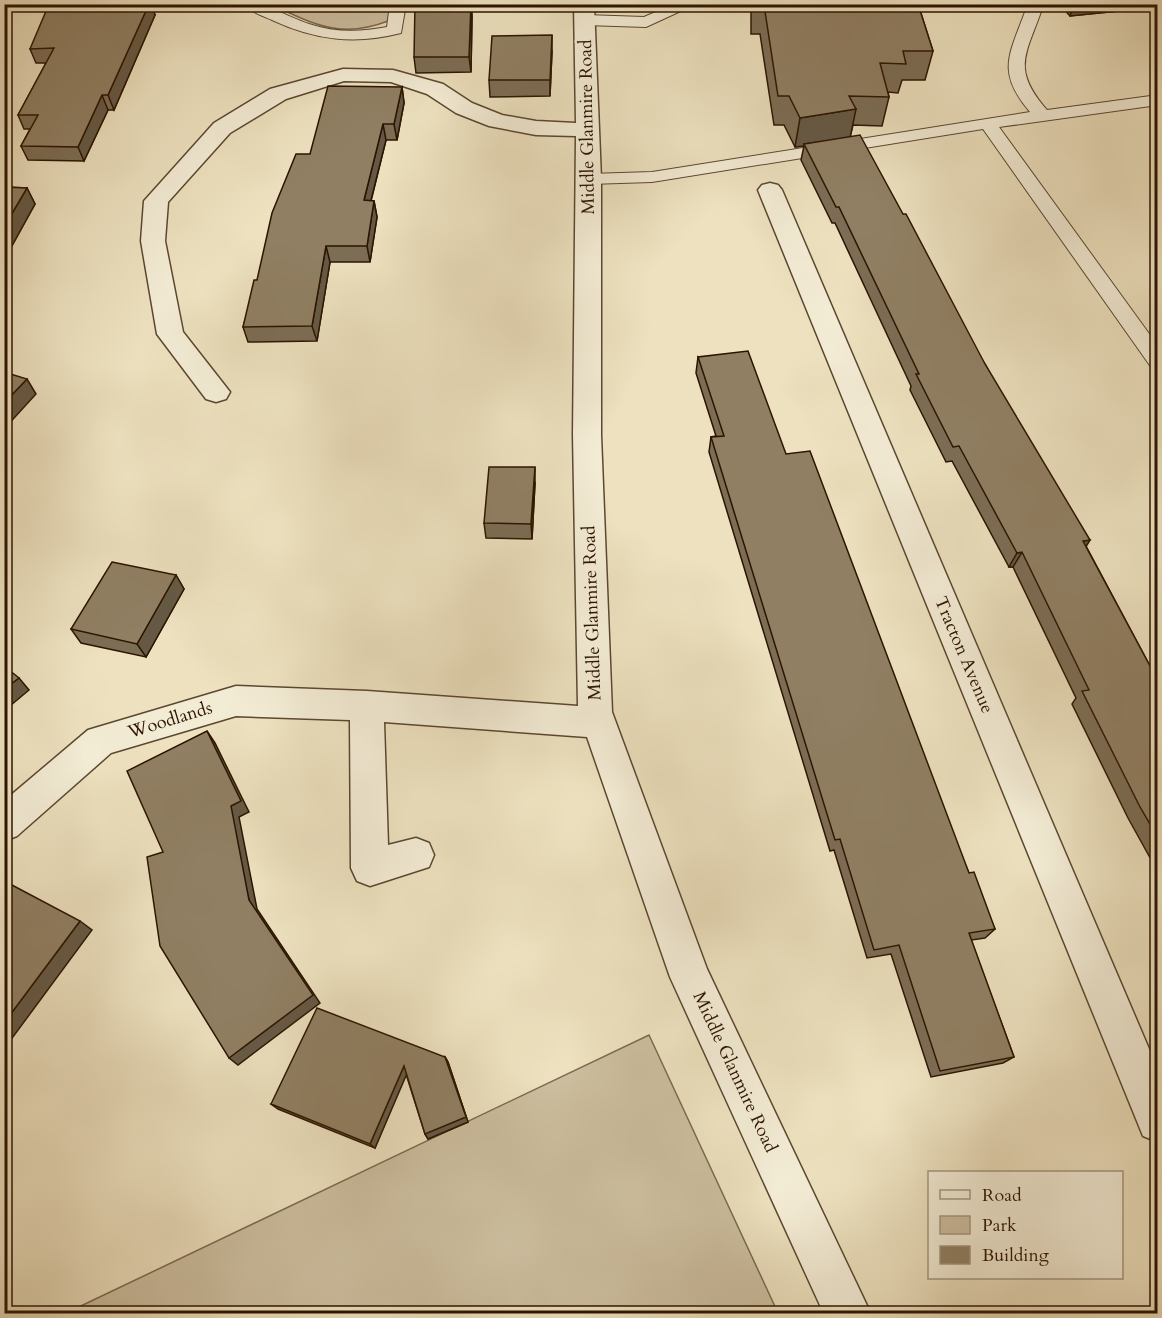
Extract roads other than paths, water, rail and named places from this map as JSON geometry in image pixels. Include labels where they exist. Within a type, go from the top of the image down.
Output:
[{"type":"street","name":"Middle Glanmire Road","points":[[585,12],[586,130],[589,179],[588,435],[595,712],[690,977],[848,1314]]},
{"type":"street","points":[[216,392],[170,334],[153,241],[156,201],[222,128],[278,94],[343,75],[393,76],[435,89],[464,108],[497,121],[536,128],[586,130]]},
{"type":"street","name":"Tracton Avenue","points":[[770,190],[1158,1121]]},
{"type":"street","name":"Woodlands","points":[[4,824],[100,741],[236,701],[367,706],[599,723]]},
{"type":"street","points":[[367,706],[370,868],[416,855]]},
{"type":"lane","points":[[251,4],[306,31],[343,37],[376,35],[395,30],[398,4]]},
{"type":"lane","points":[[585,12],[646,22],[689,4]]},
{"type":"lane","points":[[1031,4],[1034,9],[1015,63],[1022,92],[1043,116]]},
{"type":"lane","points":[[589,179],[652,177],[988,123],[1158,100]]},
{"type":"lane","points":[[988,123],[1158,362]]}]
